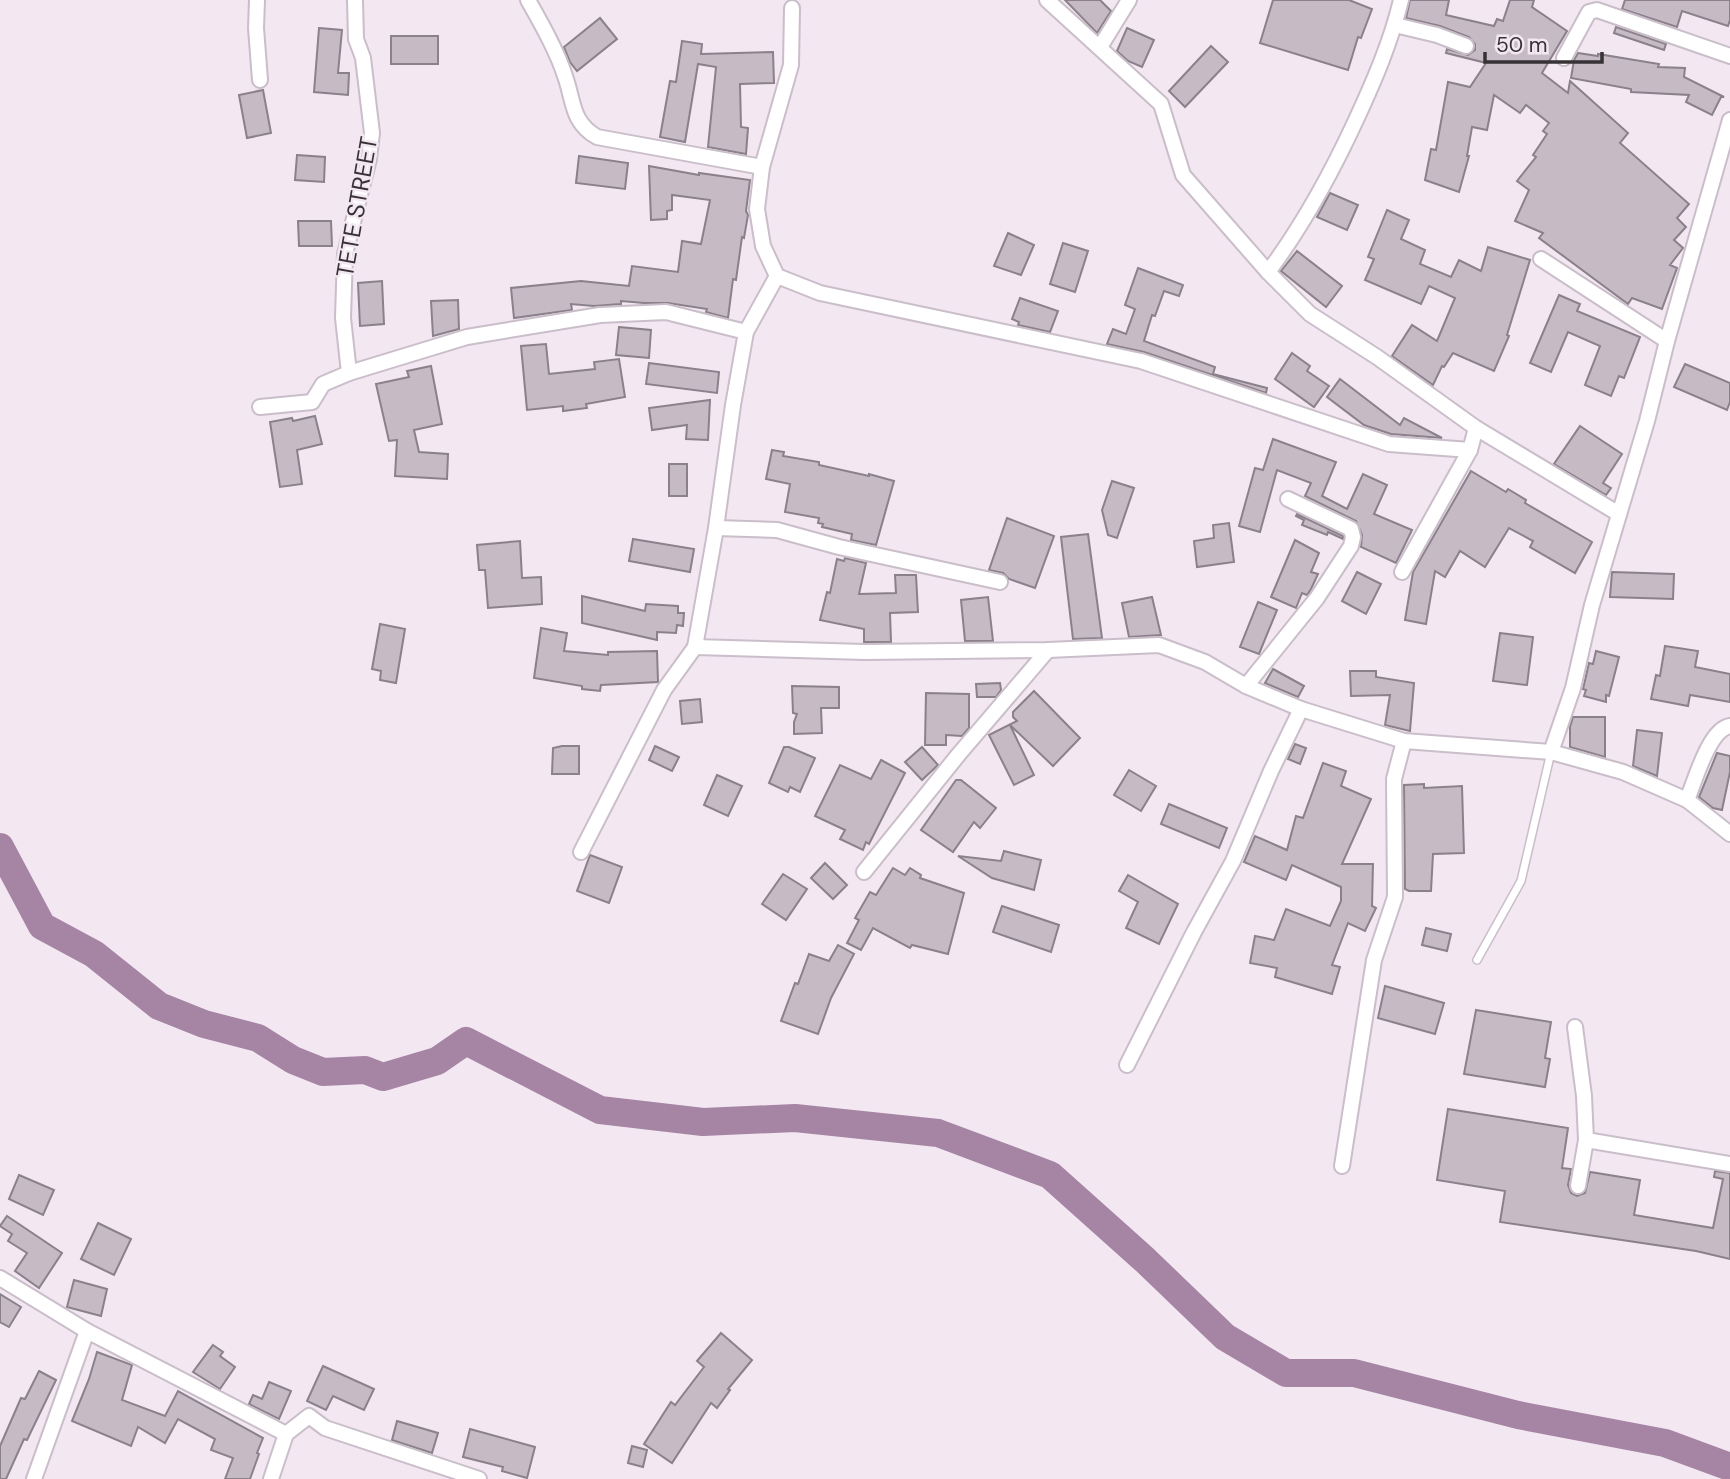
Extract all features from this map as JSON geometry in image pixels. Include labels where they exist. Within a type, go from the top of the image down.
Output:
[{"type":"street","points":[[257,0],[260,80]]},
{"type":"street","name":"TETE STREET","points":[[349,373],[343,318],[345,254],[369,159],[372,133],[363,58],[356,38],[355,0]]},
{"type":"street","points":[[528,0],[544,28],[565,76],[569,98],[584,130],[597,138],[762,167]]},
{"type":"street","points":[[1048,0],[1161,104],[1183,174],[1268,272],[1310,314],[1377,357],[1476,428],[1619,514]]},
{"type":"street","points":[[1100,47],[1129,0]]},
{"type":"street","points":[[1268,272],[1298,232],[1321,193],[1378,72],[1401,0]]},
{"type":"street","points":[[792,8],[791,65],[762,167],[757,209],[763,246],[777,276],[820,293],[1141,361],[1389,444],[1470,450]]},
{"type":"street","points":[[1564,58],[1589,12],[1597,10],[1730,56]]},
{"type":"street","points":[[1395,25],[1437,35],[1466,46]]},
{"type":"street","points":[[1551,752],[1573,688],[1592,605],[1647,421],[1730,120]]},
{"type":"street","points":[[1541,259],[1667,341]]},
{"type":"street","points":[[581,852],[664,690],[695,647],[746,332],[777,276]]},
{"type":"street","points":[[260,407],[312,402],[323,384],[349,373],[467,337],[600,315],[666,312],[746,332]]},
{"type":"street","points":[[1402,572],[1470,450],[1476,428]]},
{"type":"street","points":[[1246,686],[1317,598],[1351,546],[1351,529],[1288,499]]},
{"type":"street","points":[[716,528],[777,530],[839,547],[1000,582]]},
{"type":"street","points":[[695,647],[864,652],[1048,650],[1159,645],[1205,662],[1246,686],[1301,709],[1404,741],[1551,752],[1623,772],[1687,800],[1730,834]]},
{"type":"street","points":[[864,872],[959,754],[1048,650]]},
{"type":"street","points":[[1127,1065],[1233,861],[1270,771],[1301,709]]},
{"type":"street","points":[[1687,800],[1713,737],[1722,727],[1730,726]]},
{"type":"street","points":[[1342,1166],[1374,960],[1395,897],[1394,779],[1404,741]]},
{"type":"street","points":[[1575,1027],[1584,1096],[1586,1140],[1578,1186]]},
{"type":"street","points":[[1586,1140],[1730,1164]]},
{"type":"street","points":[[0,1278],[87,1331],[286,1434]]},
{"type":"street","points":[[34,1479],[87,1331]]},
{"type":"street","points":[[271,1479],[286,1434],[309,1416],[325,1428],[479,1479]]},
{"type":"lane","points":[[1478,960],[1521,881],[1551,752]]},
{"type":"building","points":[[1065,0],[1100,0],[1111,11],[1097,33]]},
{"type":"building","points":[[1273,0],[1349,0],[1372,9],[1361,38],[1358,37],[1348,70],[1260,43]]},
{"type":"building","points":[[1410,0],[1449,0],[1446,15],[1494,26],[1497,19],[1503,21],[1510,0],[1534,0],[1532,7],[1567,31],[1542,73],[1568,93],[1570,81],[1628,133],[1620,143],[1689,204],[1677,218],[1686,227],[1674,240],[1683,248],[1670,265],[1677,268],[1662,309],[1632,298],[1628,304],[1539,238],[1543,233],[1515,221],[1529,190],[1517,181],[1536,157],[1533,155],[1547,134],[1543,131],[1549,123],[1526,105],[1520,113],[1494,95],[1487,130],[1472,127],[1469,156],[1459,192],[1425,180],[1431,149],[1436,150],[1448,82],[1470,87],[1486,63],[1446,53],[1447,49],[1468,55],[1475,50],[1475,44],[1469,37],[1440,26],[1406,18]]},
{"type":"building","points":[[1625,0],[1730,0],[1730,20],[1728,26],[1682,11],[1677,27],[1622,9]]},
{"type":"building","points":[[600,18],[617,39],[577,71],[564,47]]},
{"type":"building","points":[[1616,27],[1666,44],[1664,50],[1614,33]]},
{"type":"building","points":[[319,28],[342,30],[338,73],[349,73],[348,95],[314,92]]},
{"type":"building","points":[[1127,28],[1154,40],[1142,67],[1128,61],[1117,51]]},
{"type":"building","points":[[391,36],[438,36],[438,64],[391,64]]},
{"type":"building","points":[[682,41],[702,44],[701,54],[773,52],[774,83],[740,84],[741,127],[748,128],[746,154],[708,147],[716,67],[698,64],[685,142],[660,137],[670,81],[676,82]]},
{"type":"building","points":[[1211,46],[1228,62],[1185,107],[1169,91]]},
{"type":"building","points":[[1578,53],[1659,64],[1658,67],[1685,68],[1684,77],[1724,97],[1721,97],[1712,115],[1686,102],[1689,95],[1631,92],[1631,89],[1571,78]]},
{"type":"building","points":[[263,90],[271,133],[247,138],[239,95]]},
{"type":"building","points":[[297,155],[325,157],[324,182],[295,180]]},
{"type":"building","points":[[579,156],[628,163],[625,189],[576,183]]},
{"type":"building","points":[[649,166],[750,180],[746,211],[748,215],[736,280],[733,279],[728,318],[706,312],[707,309],[668,303],[621,301],[621,304],[594,306],[571,304],[572,310],[514,318],[511,288],[581,281],[629,286],[632,266],[678,272],[682,241],[701,244],[710,200],[672,195],[672,210],[667,211],[667,219],[651,220]]},
{"type":"building","points":[[1330,193],[1358,205],[1347,230],[1317,217]]},
{"type":"building","points":[[1387,210],[1409,220],[1401,239],[1425,250],[1420,264],[1451,277],[1459,260],[1481,271],[1488,247],[1530,260],[1507,335],[1509,336],[1494,371],[1453,353],[1444,367],[1442,366],[1433,385],[1392,356],[1412,325],[1437,341],[1455,298],[1429,286],[1421,304],[1365,280],[1374,259],[1368,257]]},
{"type":"building","points":[[298,221],[331,221],[332,246],[299,246]]},
{"type":"building","points":[[1008,233],[1034,245],[1021,275],[994,266]]},
{"type":"building","points":[[1063,243],[1088,251],[1075,292],[1050,284]]},
{"type":"building","points":[[1297,251],[1342,286],[1326,307],[1281,271]]},
{"type":"building","points":[[1138,268],[1183,285],[1179,296],[1164,291],[1155,316],[1152,315],[1144,341],[1215,367],[1213,374],[1267,388],[1266,393],[1144,352],[1107,344],[1113,329],[1126,334],[1135,309],[1125,305]]},
{"type":"building","points":[[382,281],[384,324],[360,326],[358,283]]},
{"type":"building","points":[[1559,295],[1580,304],[1577,311],[1640,337],[1624,378],[1619,376],[1611,396],[1585,385],[1600,346],[1568,332],[1551,372],[1530,363]]},
{"type":"building","points":[[1020,298],[1058,311],[1050,332],[1018,325],[1019,322],[1012,319]]},
{"type":"building","points":[[458,300],[459,329],[433,336],[431,301]]},
{"type":"building","points":[[619,327],[651,330],[649,358],[616,355]]},
{"type":"building","points":[[546,344],[549,374],[595,369],[594,362],[619,359],[625,397],[586,404],[587,408],[563,411],[563,406],[527,410],[521,346]]},
{"type":"building","points":[[1292,353],[1310,366],[1307,371],[1329,386],[1314,407],[1275,379]]},
{"type":"building","points":[[649,363],[719,372],[717,393],[646,384]]},
{"type":"building","points":[[1685,364],[1730,383],[1727,410],[1674,387]]},
{"type":"building","points":[[431,366],[442,424],[414,430],[419,452],[448,454],[447,479],[395,476],[397,440],[389,441],[376,384],[409,377],[407,371]]},
{"type":"building","points":[[1340,379],[1400,425],[1404,418],[1442,438],[1391,434],[1364,425],[1327,397]]},
{"type":"building","points":[[710,400],[708,440],[686,439],[687,425],[652,430],[649,408]]},
{"type":"building","points":[[315,416],[322,444],[297,450],[302,484],[280,487],[270,422]]},
{"type":"building","points":[[1580,426],[1622,454],[1603,483],[1611,488],[1606,495],[1554,464]]},
{"type":"building","points":[[1273,439],[1336,462],[1322,496],[1347,509],[1363,474],[1387,485],[1374,514],[1412,530],[1396,563],[1361,547],[1362,535],[1356,521],[1305,496],[1311,483],[1277,470],[1260,532],[1239,526],[1255,468],[1263,470]]},
{"type":"building","points":[[772,450],[784,452],[783,456],[894,481],[876,545],[851,540],[852,534],[822,527],[823,524],[818,523],[819,518],[785,512],[790,484],[766,479]]},
{"type":"building","points":[[669,464],[687,464],[687,496],[669,496]]},
{"type":"building","points":[[1471,471],[1506,492],[1508,489],[1526,500],[1525,503],[1592,542],[1575,573],[1530,547],[1533,541],[1509,528],[1485,567],[1460,551],[1445,577],[1435,571],[1426,624],[1405,620],[1413,572]]},
{"type":"building","points":[[1112,481],[1134,488],[1117,538],[1108,535],[1102,510]]},
{"type":"building","points":[[1297,514],[1343,536],[1343,539],[1302,525],[1304,520],[1296,516]]},
{"type":"building","points":[[1007,518],[1054,536],[1035,588],[1009,579],[1003,573],[989,570]]},
{"type":"building","points":[[1229,523],[1234,562],[1197,567],[1194,541],[1214,538],[1213,525]]},
{"type":"building","points":[[1088,534],[1102,638],[1073,639],[1061,537]]},
{"type":"building","points":[[633,539],[694,549],[690,572],[629,561]]},
{"type":"building","points":[[1295,540],[1319,553],[1311,572],[1318,574],[1307,595],[1302,593],[1296,608],[1271,597]]},
{"type":"building","points":[[520,541],[522,578],[541,577],[542,604],[488,608],[485,570],[479,570],[477,545]]},
{"type":"building","points":[[845,558],[866,563],[859,594],[896,593],[895,575],[916,575],[918,612],[890,613],[891,642],[864,642],[864,629],[820,620],[827,592],[830,593],[837,559],[844,561]]},
{"type":"building","points":[[1357,572],[1381,584],[1366,614],[1342,601]]},
{"type":"building","points":[[1612,572],[1674,574],[1673,599],[1610,597]]},
{"type":"building","points":[[582,596],[645,611],[646,604],[678,606],[678,613],[684,613],[683,626],[677,625],[676,633],[657,632],[657,640],[582,623]]},
{"type":"building","points":[[988,597],[993,641],[965,641],[961,600]]},
{"type":"building","points":[[1152,597],[1161,635],[1129,637],[1122,603]]},
{"type":"building","points":[[1258,602],[1277,610],[1259,654],[1240,647]]},
{"type":"building","points":[[380,624],[405,629],[396,683],[380,680],[381,671],[372,669]]},
{"type":"building","points":[[541,628],[567,633],[564,651],[608,655],[608,652],[657,651],[658,682],[601,685],[600,691],[534,678]]},
{"type":"building","points":[[1500,633],[1533,637],[1527,685],[1493,681]]},
{"type":"building","points":[[1665,646],[1698,651],[1695,667],[1730,674],[1730,702],[1690,695],[1688,706],[1651,699],[1656,675],[1660,676]]},
{"type":"building","points":[[1596,651],[1619,657],[1606,702],[1584,696],[1589,663],[1593,664]]},
{"type":"building","points":[[1273,669],[1304,686],[1298,697],[1265,683]]},
{"type":"building","points":[[1350,671],[1376,671],[1376,677],[1414,683],[1410,731],[1385,725],[1390,695],[1351,696]]},
{"type":"building","points":[[1000,683],[1001,690],[996,697],[977,697],[976,684]]},
{"type":"building","points":[[792,686],[839,687],[839,708],[821,708],[822,733],[794,734],[797,714],[793,713]]},
{"type":"building","points":[[1034,691],[1080,738],[1053,766],[1010,725],[1034,775],[1014,785],[989,735],[1017,721],[1013,712]]},
{"type":"building","points":[[926,693],[969,694],[969,728],[962,736],[946,735],[946,745],[925,745]]},
{"type":"building","points":[[700,699],[702,722],[682,724],[680,701]]},
{"type":"building","points":[[1573,717],[1605,717],[1605,757],[1570,747]]},
{"type":"building","points":[[1637,730],[1662,733],[1657,776],[1633,766]]},
{"type":"building","points":[[1295,744],[1306,748],[1300,764],[1288,759]]},
{"type":"building","points":[[579,746],[579,774],[552,774],[553,748]]},
{"type":"building","points":[[655,746],[679,757],[672,771],[649,760]]},
{"type":"building","points":[[784,747],[815,758],[800,792],[790,787],[788,792],[769,783]]},
{"type":"building","points":[[922,747],[938,765],[922,780],[905,762]]},
{"type":"building","points":[[1717,753],[1730,756],[1730,772],[1722,810],[1713,808],[1699,797]]},
{"type":"building","points":[[881,760],[905,773],[869,844],[866,842],[863,850],[840,839],[845,830],[815,816],[840,765],[871,779]]},
{"type":"building","points":[[1323,763],[1346,771],[1341,786],[1371,799],[1342,864],[1373,864],[1372,906],[1376,908],[1365,931],[1348,923],[1332,965],[1340,967],[1332,994],[1275,977],[1277,968],[1250,963],[1255,936],[1274,940],[1286,909],[1330,926],[1341,901],[1341,887],[1292,865],[1286,880],[1244,862],[1255,836],[1287,850],[1296,816],[1303,818]]},
{"type":"building","points":[[1129,770],[1156,786],[1141,811],[1114,795]]},
{"type":"building","points":[[717,775],[742,786],[728,816],[704,805]]},
{"type":"building","points":[[956,780],[961,780],[996,808],[980,828],[974,822],[953,852],[921,830]]},
{"type":"building","points":[[1424,784],[1424,788],[1462,786],[1464,853],[1433,854],[1431,891],[1409,891],[1405,889],[1404,785]]},
{"type":"building","points":[[1169,804],[1227,828],[1219,848],[1161,824]]},
{"type":"building","points":[[1004,851],[1041,860],[1034,890],[992,878],[958,856],[1001,861]]},
{"type":"building","points":[[590,855],[622,867],[609,903],[577,891]]},
{"type":"building","points":[[825,863],[847,885],[833,899],[811,878]]},
{"type":"building","points":[[893,868],[905,875],[910,868],[921,875],[920,878],[964,893],[948,954],[912,945],[910,948],[873,928],[861,950],[847,943],[859,920],[855,918],[870,892],[876,895]]},
{"type":"building","points":[[783,874],[807,889],[786,920],[762,904]]},
{"type":"building","points":[[1128,875],[1178,904],[1159,944],[1126,928],[1138,902],[1119,891]]},
{"type":"building","points":[[1002,906],[1059,925],[1051,952],[993,932]]},
{"type":"building","points":[[1426,928],[1451,934],[1447,951],[1422,945]]},
{"type":"building","points":[[838,945],[854,954],[831,998],[818,1034],[781,1021],[809,954],[829,961]]},
{"type":"building","points":[[1385,986],[1444,1003],[1435,1034],[1378,1018]]},
{"type":"building","points":[[1476,1010],[1551,1022],[1545,1058],[1550,1059],[1545,1087],[1464,1074]]},
{"type":"building","points":[[1448,1109],[1568,1128],[1562,1168],[1571,1169],[1568,1185],[1571,1193],[1577,1196],[1585,1193],[1590,1172],[1640,1180],[1634,1215],[1713,1228],[1723,1179],[1714,1177],[1715,1171],[1730,1173],[1730,1259],[1696,1251],[1500,1222],[1505,1191],[1437,1180]]},
{"type":"building","points":[[19,1175],[54,1190],[43,1215],[9,1199]]},
{"type":"building","points":[[7,1216],[62,1253],[39,1288],[15,1271],[27,1253],[8,1241],[12,1234],[0,1226]]},
{"type":"building","points":[[98,1223],[131,1239],[114,1275],[81,1259]]},
{"type":"building","points":[[74,1280],[107,1289],[101,1316],[67,1307]]},
{"type":"building","points":[[0,1294],[21,1307],[9,1327],[0,1322]]},
{"type":"building","points":[[721,1333],[752,1360],[728,1389],[730,1390],[717,1408],[711,1403],[672,1463],[644,1444],[671,1402],[675,1405],[704,1367],[697,1361]]},
{"type":"building","points":[[213,1345],[223,1352],[220,1356],[235,1367],[220,1389],[193,1372]]},
{"type":"building","points":[[97,1352],[132,1365],[122,1400],[165,1416],[178,1391],[263,1438],[250,1479],[225,1479],[233,1458],[211,1450],[215,1439],[178,1419],[165,1443],[138,1427],[131,1446],[72,1421]]},
{"type":"building","points":[[323,1366],[374,1389],[364,1410],[333,1396],[326,1410],[307,1401]]},
{"type":"building","points":[[39,1371],[56,1380],[6,1479],[0,1479],[0,1446],[21,1398],[25,1399]]},
{"type":"building","points":[[269,1382],[291,1391],[279,1419],[249,1404],[253,1395],[262,1399]]},
{"type":"building","points":[[397,1421],[438,1433],[432,1453],[392,1440]]},
{"type":"building","points":[[470,1429],[535,1447],[527,1478],[502,1471],[503,1467],[463,1457]]},
{"type":"building","points":[[632,1446],[647,1450],[643,1467],[628,1463]]},
{"type":"waterway","points":[[0,847],[42,926],[94,954],[159,1006],[204,1024],[258,1038],[293,1060],[323,1072],[365,1070],[383,1077],[437,1061],[466,1041],[600,1110],[703,1122],[795,1118],[938,1133],[1050,1175],[1145,1260],[1225,1337],[1286,1373],[1354,1373],[1518,1415],[1665,1443],[1730,1467]]}]
